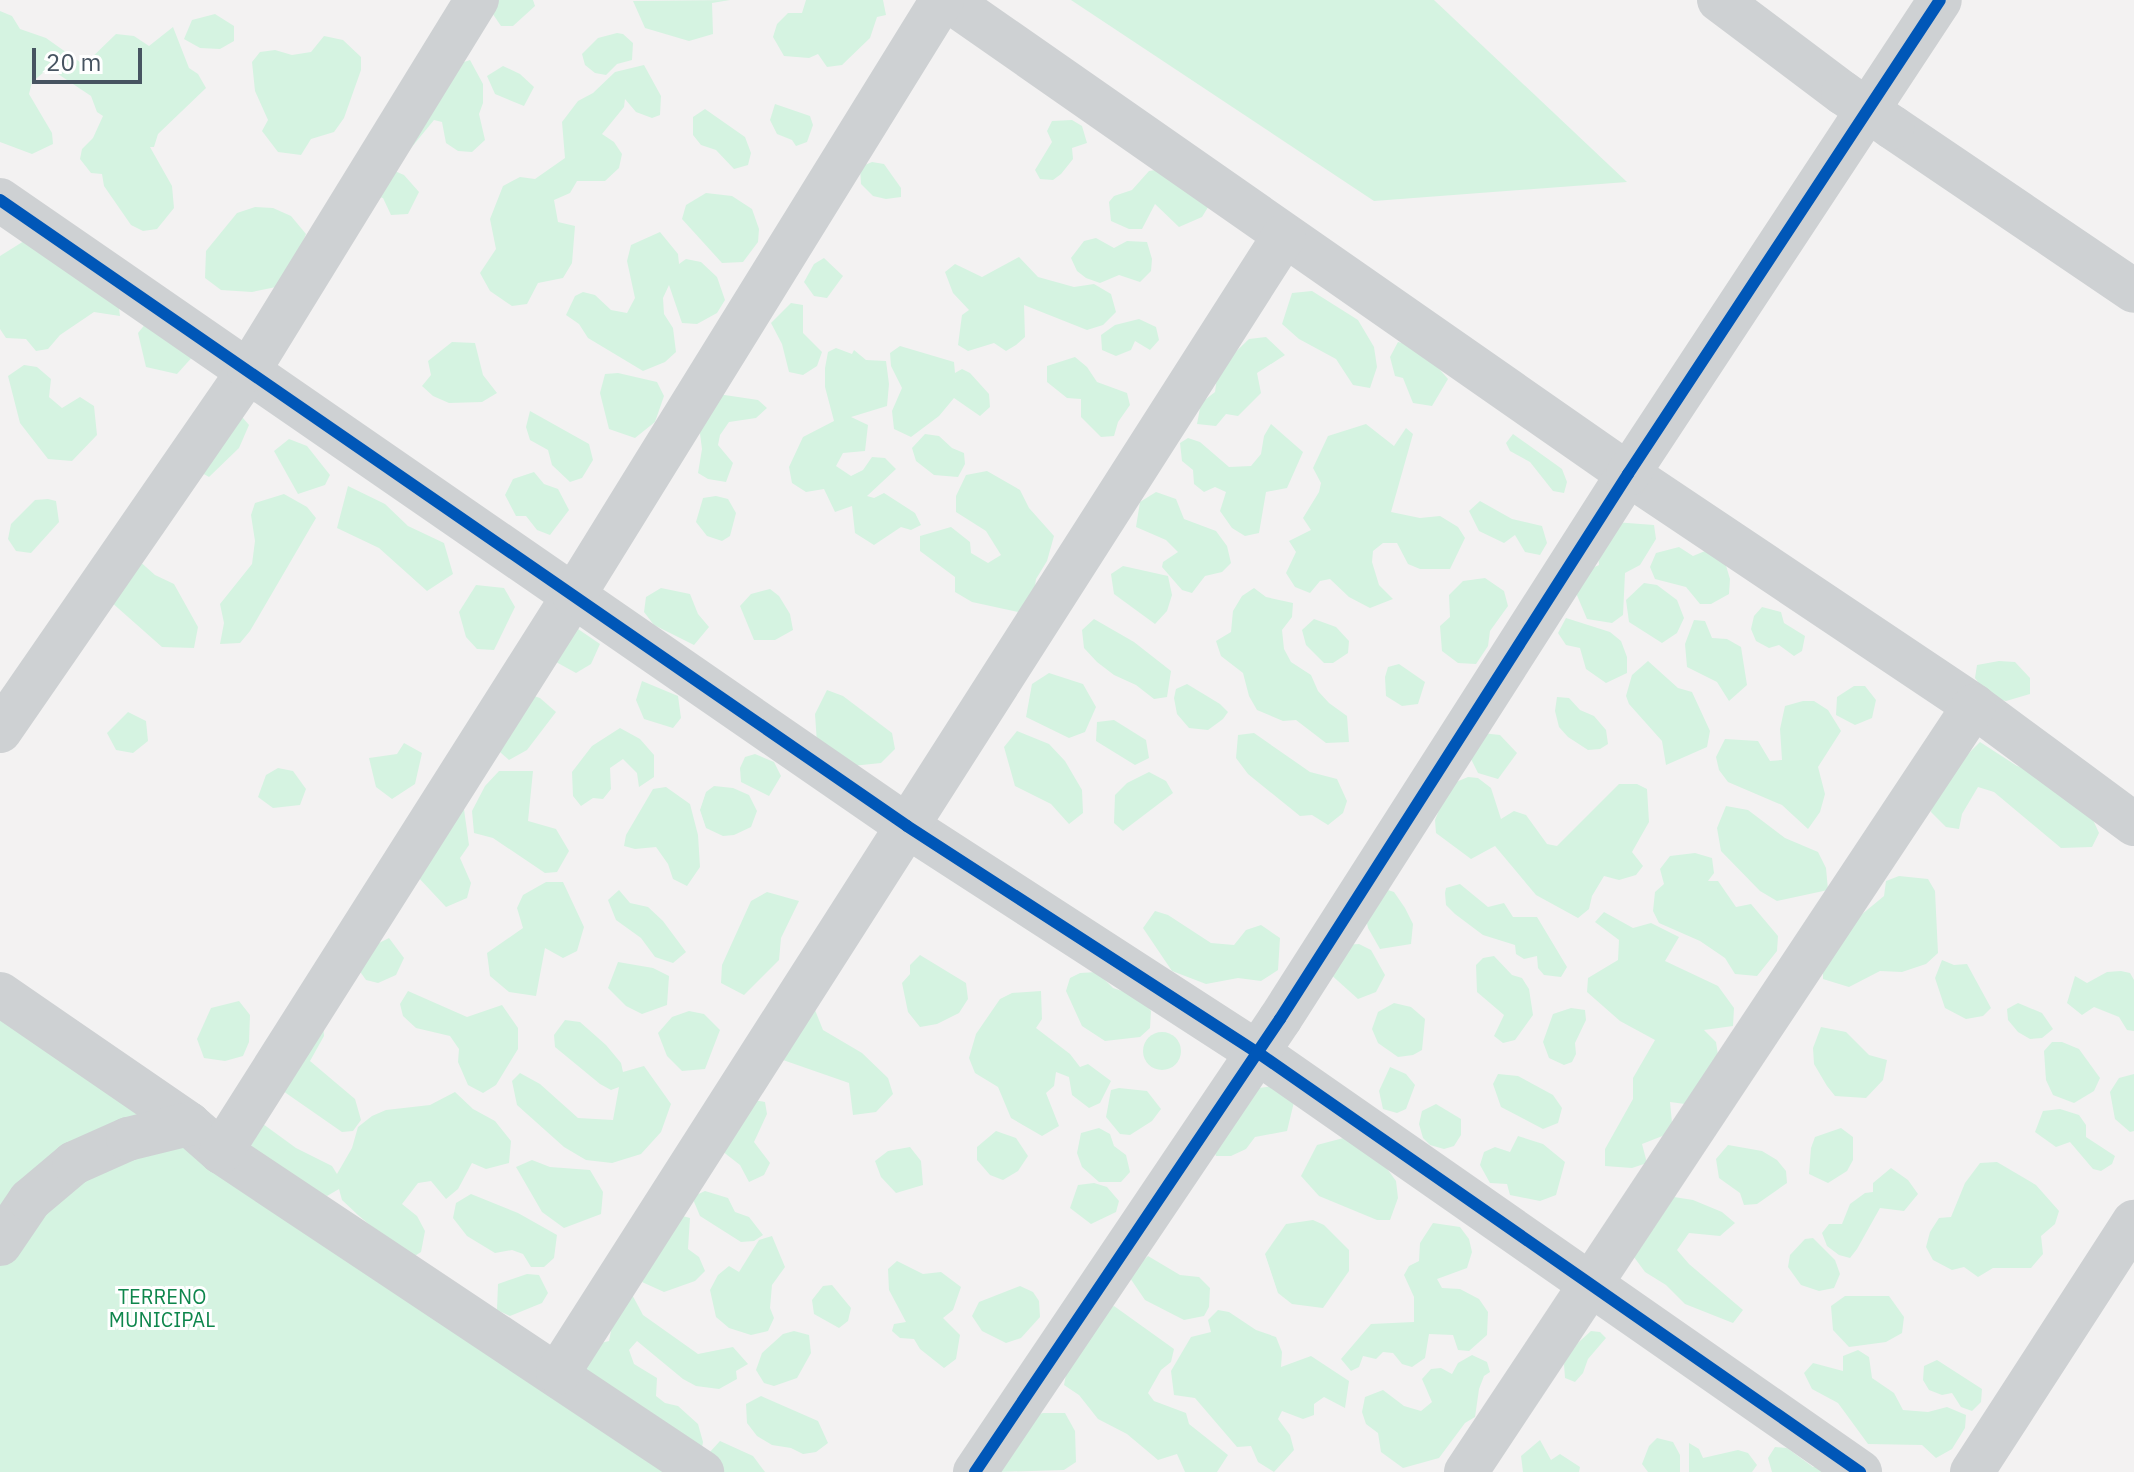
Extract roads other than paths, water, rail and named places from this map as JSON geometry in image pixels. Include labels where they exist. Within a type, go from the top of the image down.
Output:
[{"type":"street","points":[[0,731],[249,370],[477,0]]},
{"type":"street","points":[[205,1138],[574,595],[942,0]]},
{"type":"street","points":[[948,0],[1628,474],[1974,706],[2134,824]]},
{"type":"street","points":[[1719,0],[1843,93],[2134,291]]},
{"type":"street","points":[[975,1472],[1257,1052],[1628,474],[1940,0]]},
{"type":"street","points":[[0,200],[907,826],[1257,1052],[1860,1472]]},
{"type":"street","points":[[558,1373],[1284,236]]},
{"type":"street","points":[[1466,1472],[1974,706]]},
{"type":"street","points":[[0,994],[205,1138],[702,1472]]},
{"type":"street","points":[[0,1244],[30,1200],[74,1163],[128,1139],[205,1138]]},
{"type":"street","points":[[1972,1472],[2134,1222]]},
{"type":"park label","name":"TERRENO MUNICIPAL","points":[[162,1308]]}]
